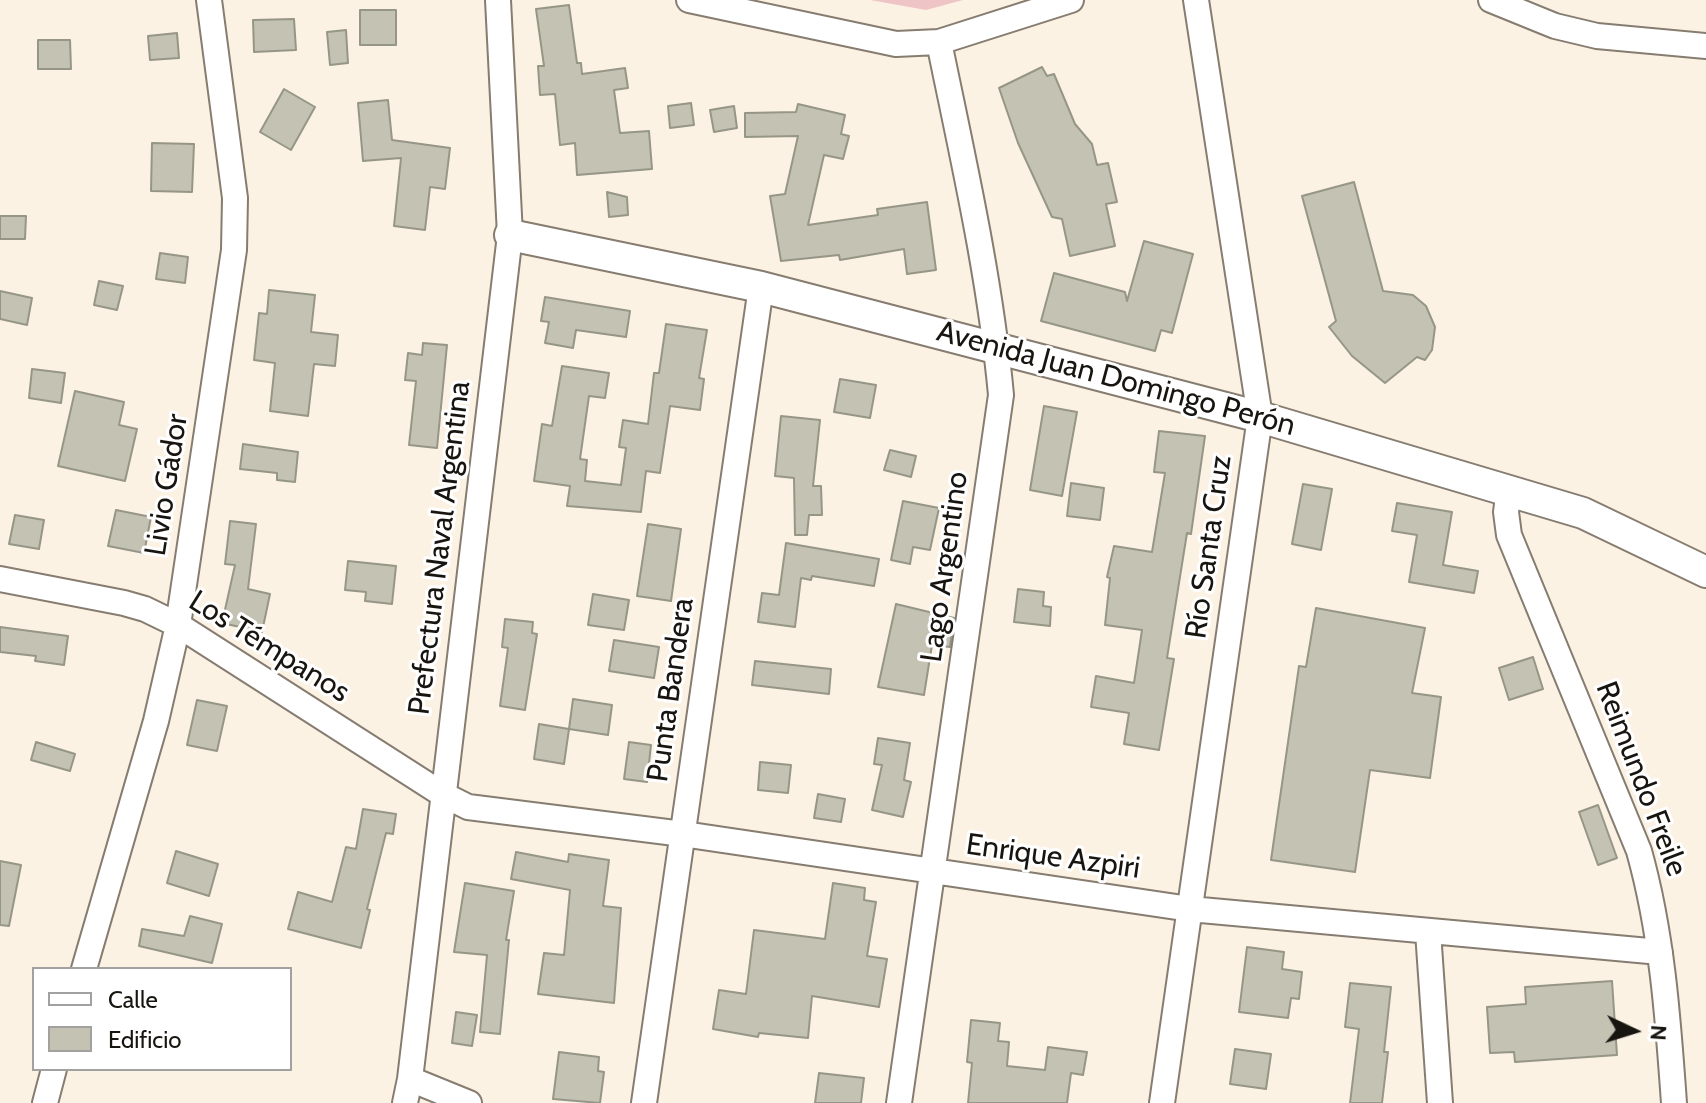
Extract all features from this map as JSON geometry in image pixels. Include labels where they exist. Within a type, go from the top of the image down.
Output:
[{"type":"street","name":"Livio Gádor","points":[[85,967],[156,721],[178,625],[234,250],[235,198],[209,0]]},
{"type":"street","name":"Prefectura Naval Argentina","points":[[407,1091],[510,235],[498,0]]},
{"type":"street","points":[[689,0],[896,44],[939,42],[1071,0]]},
{"type":"street","name":"Río Santa Cruz","points":[[1162,1103],[1260,417],[1196,0]]},
{"type":"street","points":[[1491,0],[1555,26],[1597,36],[1706,46]]},
{"type":"street","name":"Lago Argentino","points":[[899,1103],[935,872],[1001,395],[997,347],[939,42]]},
{"type":"street","name":"Avenida Juan Domingo Perón","points":[[510,235],[761,287],[1260,417],[1583,513],[1706,572]]},
{"type":"street","name":"Punta Bandera","points":[[644,1103],[761,287]]},
{"type":"street","name":"Reimundo Freile","points":[[1509,489],[1506,512],[1509,535],[1639,851],[1652,895],[1674,1103]]},
{"type":"street","name":"Los Témpanos","points":[[0,579],[124,603],[178,625],[442,794]]},
{"type":"street","name":"Enrique Azpiri","points":[[442,794],[468,807],[683,834],[1190,909],[1660,952]]},
{"type":"street","points":[[1428,932],[1440,1103]]},
{"type":"street","points":[[45,1103],[53,1071]]},
{"type":"street","points":[[407,1091],[469,1103]]},
{"type":"shaded area","points":[[870,0],[963,0],[926,10]]},
{"type":"building","points":[[569,5],[577,63],[581,63],[582,74],[625,68],[628,88],[614,90],[620,133],[649,131],[652,169],[577,175],[575,143],[560,145],[555,94],[540,95],[538,66],[544,66],[536,9]]},
{"type":"building","points":[[360,10],[396,10],[396,45],[360,45]]},
{"type":"building","points":[[294,19],[296,50],[254,52],[253,20]]},
{"type":"building","points":[[346,30],[348,63],[330,65],[327,32]]},
{"type":"building","points":[[177,33],[179,58],[150,60],[148,36]]},
{"type":"building","points":[[38,40],[70,40],[71,69],[38,69]]},
{"type":"building","points":[[1042,67],[1047,76],[1054,74],[1075,124],[1092,144],[1097,165],[1108,163],[1117,202],[1106,204],[1115,246],[1070,256],[1062,219],[1052,217],[1018,143],[999,88]]},
{"type":"building","points":[[284,89],[315,107],[291,150],[260,132]]},
{"type":"building","points":[[388,100],[392,140],[450,148],[445,189],[430,187],[425,230],[394,226],[401,158],[363,161],[358,103]]},
{"type":"building","points":[[691,103],[694,125],[670,128],[668,106]]},
{"type":"building","points":[[798,104],[845,115],[841,134],[849,136],[843,159],[824,155],[808,225],[878,215],[877,209],[927,202],[936,270],[907,274],[904,249],[840,260],[839,255],[781,261],[770,196],[785,194],[798,136],[745,137],[745,113],[796,112]]},
{"type":"building","points":[[734,106],[737,128],[714,132],[710,110]]},
{"type":"building","points":[[152,143],[194,144],[192,192],[151,191]]},
{"type":"building","points":[[1354,182],[1383,291],[1413,295],[1426,306],[1435,327],[1432,350],[1425,360],[1417,357],[1385,383],[1352,356],[1329,327],[1336,321],[1302,196]]},
{"type":"building","points":[[607,192],[627,197],[628,215],[609,217]]},
{"type":"building","points":[[0,216],[26,216],[25,239],[0,239]]},
{"type":"building","points":[[1144,241],[1193,254],[1172,333],[1161,330],[1155,351],[1041,321],[1054,273],[1125,292],[1127,301]]},
{"type":"building","points":[[160,253],[188,257],[185,283],[156,279]]},
{"type":"building","points":[[99,281],[123,286],[117,310],[94,305]]},
{"type":"building","points":[[269,290],[315,295],[311,332],[338,335],[335,366],[314,364],[308,416],[270,411],[275,363],[254,360],[259,313],[267,314]]},
{"type":"building","points":[[0,291],[32,298],[27,325],[0,319]]},
{"type":"building","points":[[545,297],[630,311],[626,337],[576,330],[573,348],[545,343],[549,322],[541,321]]},
{"type":"building","points":[[666,324],[707,330],[699,378],[704,379],[700,410],[670,406],[660,473],[646,471],[641,512],[567,506],[570,486],[534,481],[542,424],[552,426],[562,366],[609,373],[605,398],[589,396],[580,459],[587,460],[585,481],[621,485],[626,448],[619,447],[623,420],[648,424],[654,373],[659,373]]},
{"type":"building","points":[[423,343],[447,345],[437,448],[409,445],[416,381],[405,380],[408,353],[422,355]]},
{"type":"building","points":[[32,369],[65,373],[61,403],[29,398]]},
{"type":"building","points":[[840,379],[876,385],[870,418],[834,412]]},
{"type":"building","points":[[75,391],[124,402],[119,425],[137,429],[125,481],[58,466]]},
{"type":"building","points":[[1044,406],[1077,412],[1062,496],[1030,490]]},
{"type":"building","points":[[781,416],[820,420],[813,486],[821,486],[822,515],[809,515],[807,535],[795,535],[794,478],[775,476]]},
{"type":"building","points":[[1159,431],[1205,436],[1191,534],[1187,533],[1167,658],[1174,659],[1159,750],[1124,744],[1129,713],[1091,707],[1096,676],[1134,683],[1142,630],[1105,625],[1110,578],[1107,577],[1114,546],[1152,552],[1165,473],[1154,472]]},
{"type":"building","points":[[243,444],[298,452],[295,482],[277,480],[277,473],[240,469]]},
{"type":"building","points":[[890,450],[916,456],[911,477],[884,470]]},
{"type":"building","points":[[1071,483],[1104,488],[1100,520],[1067,516]]},
{"type":"building","points":[[1303,484],[1332,489],[1321,550],[1292,544]]},
{"type":"building","points":[[903,501],[939,508],[930,550],[913,547],[910,564],[891,560]]},
{"type":"building","points":[[1397,503],[1452,512],[1443,565],[1478,571],[1474,593],[1409,582],[1417,535],[1392,531]]},
{"type":"building","points":[[116,510],[151,517],[144,553],[108,546]]},
{"type":"building","points":[[15,515],[44,520],[39,549],[9,544]]},
{"type":"building","points":[[230,521],[256,524],[248,589],[270,594],[262,632],[222,623],[235,565],[225,564]]},
{"type":"building","points":[[648,524],[681,529],[671,601],[637,596]]},
{"type":"building","points":[[786,543],[879,559],[874,586],[812,576],[811,580],[801,578],[795,627],[758,622],[762,593],[779,595]]},
{"type":"building","points":[[348,561],[396,566],[392,604],[365,601],[366,592],[345,590]]},
{"type":"building","points":[[1018,589],[1044,592],[1043,606],[1051,607],[1050,626],[1014,622]]},
{"type":"building","points":[[593,594],[629,600],[624,630],[588,625]]},
{"type":"building","points":[[896,604],[954,618],[950,647],[932,645],[924,695],[878,687]]},
{"type":"building","points":[[1316,608],[1425,628],[1412,693],[1441,697],[1430,778],[1370,770],[1355,872],[1271,860],[1299,666],[1306,667]]},
{"type":"building","points":[[505,619],[533,622],[532,633],[537,634],[525,710],[500,706],[508,648],[502,647]]},
{"type":"building","points":[[0,627],[68,636],[64,665],[35,661],[36,656],[0,652]]},
{"type":"building","points":[[614,640],[659,647],[654,678],[609,671]]},
{"type":"building","points":[[1533,657],[1543,689],[1509,700],[1499,668]]},
{"type":"building","points":[[755,661],[831,669],[829,694],[752,685]]},
{"type":"building","points":[[573,699],[612,705],[608,735],[569,729]]},
{"type":"building","points":[[197,700],[227,706],[217,751],[187,745]]},
{"type":"building","points":[[539,724],[569,729],[564,764],[534,759]]},
{"type":"building","points":[[878,738],[910,743],[904,780],[911,782],[903,817],[872,810],[882,765],[874,764]]},
{"type":"building","points":[[36,742],[75,754],[70,771],[31,760]]},
{"type":"building","points":[[629,742],[651,745],[647,782],[624,779]]},
{"type":"building","points":[[760,762],[791,765],[788,793],[758,790]]},
{"type":"building","points":[[818,794],[845,799],[841,822],[814,818]]},
{"type":"building","points":[[1598,805],[1617,858],[1598,865],[1579,812]]},
{"type":"building","points":[[363,809],[396,814],[393,834],[386,833],[367,909],[370,910],[361,948],[288,929],[298,892],[332,902],[346,847],[356,849]]},
{"type":"building","points":[[176,851],[218,864],[209,896],[167,883]]},
{"type":"building","points":[[516,852],[568,862],[569,854],[609,860],[603,906],[621,908],[614,1003],[538,994],[544,953],[564,955],[570,890],[511,879]]},
{"type":"building","points":[[0,861],[21,865],[9,926],[0,925]]},
{"type":"building","points":[[465,883],[514,891],[506,940],[509,940],[500,1034],[480,1032],[487,955],[454,952]]},
{"type":"building","points":[[833,883],[865,888],[864,900],[876,902],[867,956],[887,959],[879,1007],[812,996],[808,1038],[759,1033],[758,1037],[713,1029],[719,990],[746,994],[754,930],[825,939]]},
{"type":"building","points":[[190,916],[222,924],[212,963],[139,946],[142,929],[184,936]]},
{"type":"building","points":[[1247,947],[1284,952],[1282,969],[1302,972],[1299,999],[1291,998],[1288,1018],[1239,1012]]},
{"type":"building","points":[[1612,981],[1617,1055],[1515,1062],[1514,1052],[1490,1053],[1487,1007],[1526,1004],[1525,987]]},
{"type":"building","points":[[1350,983],[1391,987],[1382,1103],[1350,1103],[1359,1029],[1345,1027]]},
{"type":"building","points":[[456,1012],[477,1015],[472,1046],[452,1043]]},
{"type":"building","points":[[971,1020],[1000,1023],[998,1041],[1009,1042],[1007,1066],[1045,1070],[1048,1047],[1087,1052],[1083,1075],[1071,1073],[1067,1103],[968,1103],[972,1063],[967,1062]]},
{"type":"building","points":[[1235,1049],[1271,1054],[1266,1089],[1230,1084]]},
{"type":"building","points":[[559,1052],[599,1057],[598,1071],[604,1072],[600,1103],[553,1099]]},
{"type":"building","points":[[819,1073],[864,1078],[861,1103],[815,1103]]}]
